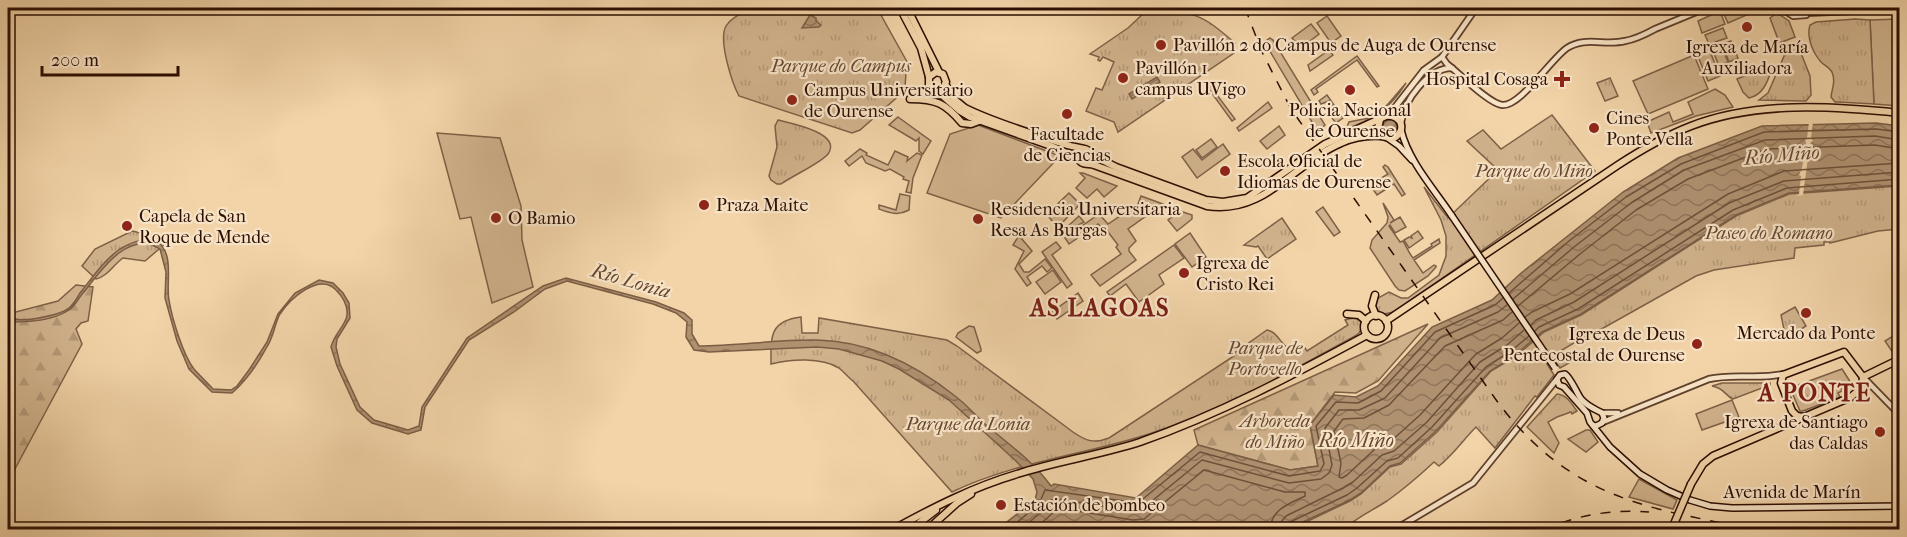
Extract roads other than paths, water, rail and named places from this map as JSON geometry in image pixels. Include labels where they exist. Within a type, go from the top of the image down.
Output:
[{"type":"main road","points":[[900,8],[921,48],[929,85],[963,114],[1051,146],[1078,158],[1082,164],[1090,164],[1207,206],[1232,207],[1245,204],[1260,197],[1338,144],[1361,137],[1382,136],[1389,139],[1417,165]]},
{"type":"main road","points":[[907,8],[939,72],[945,76],[945,84],[954,99],[973,112],[1053,141],[1091,150],[1094,156],[1116,167],[1206,200],[1223,202],[1247,198],[1325,144],[1389,116],[1397,118],[1417,165],[1555,368],[1562,386],[1589,417],[1593,425],[1601,423]]},
{"type":"main road","points":[[929,77],[939,72]]},
{"type":"main road","points":[[936,90],[945,84]]},
{"type":"main road","points":[[910,99],[936,101],[962,123],[971,124],[979,121]]},
{"type":"main road","points":[[950,102],[954,114]]},
{"type":"main road","points":[[1386,321],[1618,165],[1653,143],[1692,125],[1730,114],[1766,109],[1866,110],[1899,113]]},
{"type":"main road","points":[[1380,120],[1378,128],[1382,136]]},
{"type":"main road","points":[[1389,139],[1397,137],[1401,127]]},
{"type":"main road","points":[[1078,158],[1078,154],[1083,149]]},
{"type":"main road","points":[[1090,164],[1094,156]]},
{"type":"main road","points":[[1375,295],[1372,306],[1376,316]]},
{"type":"main road","points":[[1347,314],[1359,315],[1366,321]]},
{"type":"main road","points":[[1376,316],[1386,321],[1386,332],[1381,338],[1373,339],[1367,335],[1364,328],[1368,318],[1376,316]]},
{"type":"main road","points":[[910,530],[939,508],[986,484],[1018,473],[1138,443],[1195,422],[1255,395],[1367,335]]},
{"type":"main road","points":[[1673,527],[1690,484],[1703,464],[1713,456],[1854,396],[1862,387],[1863,377],[1844,352],[1786,373],[1781,377],[1781,383],[1792,411],[1803,417]]},
{"type":"main road","points":[[1863,377],[1899,359]]},
{"type":"main road","points":[[1559,376],[1568,375],[1582,399],[1604,417],[1601,423],[1601,435]]},
{"type":"main road","points":[[1562,386],[1569,384],[1570,381]]},
{"type":"main road","points":[[1782,427],[1789,420],[1792,411]]},
{"type":"main road","points":[[1589,417],[1591,413],[1599,412]]},
{"type":"main road","name":"Avenida de Marín","points":[[1593,425],[1620,457],[1640,474],[1667,490],[1704,505],[1732,508],[1899,506]]},
{"type":"main road","points":[[927,530],[957,503],[986,484]]},
{"type":"main road","points":[[892,530],[949,499],[964,494]]},
{"type":"street","points":[[1389,116],[1424,70],[1442,57],[1476,8]]},
{"type":"street","points":[[1442,57],[1490,99],[1502,105],[1517,99],[1565,49],[1580,42],[1628,41],[1706,8]]},
{"type":"street","points":[[1781,8],[1793,16],[1899,8]]},
{"type":"street","points":[[1791,8],[1802,13],[1818,14]]},
{"type":"street","points":[[1401,127],[1406,105],[1418,89],[1435,71],[1452,68]]},
{"type":"street","points":[[1601,423],[1709,379],[1723,376],[1767,376],[1786,373]]},
{"type":"street","points":[[1395,530],[1473,483],[1559,376]]},
{"type":"street","points":[[1767,376],[1781,383]]},
{"type":"street","points":[[1863,377],[1899,415]]},
{"type":"street","points":[[1548,392],[1562,386]]},
{"type":"street","points":[[1599,412],[1627,411]]},
{"type":"water","points":[[810,15],[816,18],[821,25],[802,28]]},
{"type":"water","points":[[1157,77],[1160,82],[1132,99],[1129,94]]},
{"type":"water","points":[[1390,120],[1395,122],[1397,127],[1395,132],[1390,134],[1385,132],[1383,127],[1385,122]]},
{"type":"water","name":"Río Miño","points":[[1876,123],[1899,126],[1899,185],[1789,193],[1736,215],[1581,314],[1542,332],[1514,356],[1490,371],[1436,431],[1400,463],[1390,466],[1350,500],[1288,529],[998,529],[1035,500],[1037,492],[1033,479],[949,400],[899,369],[882,361],[839,349],[817,347],[709,352],[694,350],[686,337],[687,322],[676,313],[653,304],[567,281],[545,289],[514,312],[469,340],[425,407],[421,430],[408,434],[372,423],[357,410],[331,347],[346,319],[347,308],[341,295],[329,285],[321,284],[305,290],[285,308],[278,318],[261,358],[248,377],[232,393],[212,392],[189,369],[177,341],[165,298],[166,272],[160,249],[149,244],[137,244],[127,248],[107,263],[73,306],[62,314],[33,321],[10,322],[8,320],[8,317],[19,320],[35,319],[66,310],[114,253],[135,242],[153,240],[158,242],[165,251],[170,308],[190,363],[213,389],[231,390],[249,370],[267,342],[278,314],[295,293],[319,280],[333,283],[349,303],[350,318],[337,339],[336,347],[340,364],[360,407],[374,420],[408,430],[419,426],[422,407],[467,338],[543,286],[566,278],[656,302],[684,313],[692,320],[692,334],[699,346],[817,340],[836,341],[873,350],[924,374],[959,399],[1028,461],[1051,486],[1054,484],[1136,498],[1198,445],[1290,470],[1318,466],[1310,425],[1334,395],[1356,397],[1378,386],[1432,327],[1492,300],[1520,274],[1623,192],[1678,158],[1762,126]]},
{"type":"railway","points":[[1245,8],[1262,52],[1291,109],[1499,404],[1519,428],[1540,449],[1562,466],[1609,492],[1663,510],[1762,530]]},
{"type":"railway","points":[[1543,530],[1569,520],[1595,514],[1622,511],[1649,512]]},
{"type":"railway","points":[[1753,526],[1900,528]]},
{"type":"place","name":"Igrexa de María Auxiliadora","points":[[1747,27]]},
{"type":"place","name":"Pavillón 2 do Campus de Auga de Ourense","points":[[1161,45]]},
{"type":"place","name":"Pavillón 1 campus UVigo","points":[[1123,78]]},
{"type":"place","name":"Hospital Cosaga","points":[[1562,79]]},
{"type":"place","name":"Policia Nacional de Ourense","points":[[1350,90]]},
{"type":"place","name":"Campus Universitario de Ourense","points":[[792,100]]},
{"type":"place","name":"Facultade de Ciencias","points":[[1067,114]]},
{"type":"place","name":"Cines Ponte Vella","points":[[1594,128]]},
{"type":"place","name":"Escola Oficial de Idiomas de Ourense","points":[[1225,171]]},
{"type":"place","name":"Praza Maite","points":[[704,205]]},
{"type":"place","name":"O Bamio","points":[[496,218]]},
{"type":"place","name":"Residencia Universitaria Resa As Burgas","points":[[978,219]]},
{"type":"place","name":"Capela de San Roque de Mende","points":[[127,226]]},
{"type":"place","name":"Igrexa de Cristo Rei","points":[[1184,273]]},
{"type":"place","name":"Mercado da Ponte","points":[[1806,313]]},
{"type":"place","name":"Igrexa de Deus Pentecostal de Ourense","points":[[1697,344]]},
{"type":"place","name":"Igrexa de Santiago das Caldas","points":[[1880,432]]},
{"type":"place","name":"Estación de bombeo","points":[[1001,505]]},
{"type":"district","name":"AS LAGOAS","points":[[1100,308]]},
{"type":"district","name":"A PONTE","points":[[1815,393]]},
{"type":"park label","name":"Parque do Campus","points":[[841,66]]},
{"type":"park label","name":"Parque do Miño","points":[[1534,171]]},
{"type":"park label","name":"Paseo do Romano","points":[[1769,233]]},
{"type":"park label","name":"Parque de Portovello","points":[[1265,358]]},
{"type":"park label","name":"Parque da Lonia","points":[[968,424]]},
{"type":"park label","name":"Arboreda do Miño","points":[[1275,431]]},
{"type":"water label","name":"Río Lonia","points":[[631,281]]}]
